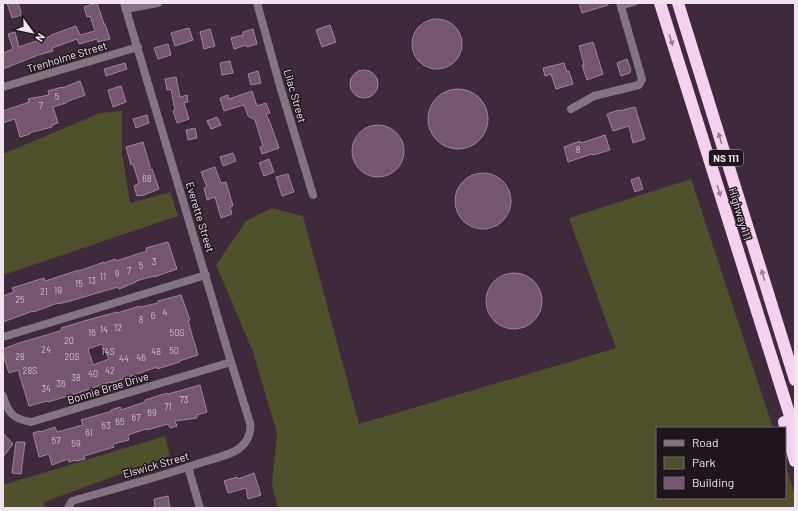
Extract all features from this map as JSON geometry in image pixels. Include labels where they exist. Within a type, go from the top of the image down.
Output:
[{"type":"highway","name":"Highway 111","points":[[660,3],[795,432]]},
{"type":"highway","name":"Highway 111","points":[[678,3],[795,380]]},
{"type":"highway","points":[[725,211],[735,252],[785,427]]},
{"type":"highway","points":[[774,313],[785,331],[795,367]]},
{"type":"highway","points":[[786,430],[795,461]]},
{"type":"street","points":[[125,6],[158,3]]},
{"type":"street","name":"Lilac Street","points":[[257,3],[313,195]]},
{"type":"street","name":"Everette Street","points":[[125,6],[250,423],[248,438]]},
{"type":"street","points":[[571,109],[594,96],[639,85],[642,79],[620,6]]},
{"type":"street","name":"Trenholme Street","points":[[3,87],[138,47]]},
{"type":"street","points":[[3,337],[206,275]]},
{"type":"street","name":"Bonnie Brae Drive","points":[[3,396],[6,407],[10,412],[20,420],[31,422],[231,362]]},
{"type":"street","name":"Elswick Street","points":[[68,508],[72,500],[188,467],[233,452],[243,445],[248,438]]},
{"type":"street","points":[[188,467],[200,508]]},
{"type":"lane","points":[[620,6],[636,3]]},
{"type":"green space","points":[[122,111],[122,153],[130,203],[170,192],[178,216],[3,275],[3,154],[100,113]]},
{"type":"green space","points":[[691,179],[773,427],[656,427],[656,499],[786,499],[786,467],[795,495],[795,508],[278,508],[272,484],[277,433],[253,352],[216,265],[246,221],[272,208],[303,216],[359,424],[616,348],[569,218]]},
{"type":"green space","points":[[165,436],[170,456],[44,502],[45,508],[3,508],[3,485]]},
{"type":"building","points":[[7,3],[18,3],[22,15],[12,18]]},
{"type":"building","points":[[97,3],[110,39],[98,42],[97,39],[79,44],[77,39],[52,48],[53,51],[38,55],[3,69],[3,53],[13,49],[8,34],[15,32],[19,47],[76,26],[80,35],[95,31],[90,16],[87,17],[84,7]]},
{"type":"building","points":[[579,3],[608,3],[608,5],[582,13]]},
{"type":"building","points":[[432,19],[442,19],[455,26],[462,39],[462,49],[455,62],[442,69],[432,69],[423,65],[416,58],[412,49],[412,39],[416,30],[423,23]]},
{"type":"building","points":[[330,25],[336,42],[322,47],[316,30]]},
{"type":"building","points":[[189,28],[193,40],[175,46],[171,33]]},
{"type":"building","points":[[210,29],[215,46],[204,49],[200,32]]},
{"type":"building","points":[[253,29],[257,44],[247,47],[246,45],[234,49],[231,38],[243,35],[243,32]]},
{"type":"building","points":[[593,42],[603,74],[587,80],[582,65],[584,65],[579,46]]},
{"type":"building","points":[[168,44],[171,55],[158,59],[154,48]]},
{"type":"building","points":[[627,59],[631,70],[630,73],[621,76],[617,63]]},
{"type":"building","points":[[230,61],[233,73],[222,75],[220,63]]},
{"type":"building","points":[[125,63],[127,69],[106,76],[104,69]]},
{"type":"building","points":[[564,63],[567,72],[569,71],[573,84],[556,89],[551,74],[545,76],[543,68]]},
{"type":"building","points":[[364,70],[374,74],[378,84],[374,94],[364,98],[354,94],[350,84],[354,74]]},
{"type":"building","points":[[258,71],[261,83],[251,85],[248,74]]},
{"type":"building","points":[[176,77],[180,97],[187,95],[188,102],[184,103],[189,119],[177,123],[173,111],[175,110],[171,89],[167,90],[165,79]]},
{"type":"building","points":[[80,81],[85,95],[53,107],[58,123],[52,125],[52,127],[20,137],[15,119],[3,123],[3,111],[29,102],[28,99],[49,95],[48,91],[62,88]]},
{"type":"building","points":[[121,86],[126,102],[113,107],[108,90]]},
{"type":"building","points":[[452,89],[464,89],[475,94],[483,102],[488,113],[486,131],[475,144],[464,149],[452,149],[441,144],[433,136],[428,125],[428,113],[433,102],[441,94]]},
{"type":"building","points":[[252,91],[257,106],[266,103],[270,113],[266,114],[279,148],[262,154],[260,147],[263,146],[255,120],[248,116],[244,105],[224,111],[220,98],[228,95],[229,99]]},
{"type":"building","points":[[635,107],[645,139],[633,143],[629,126],[613,131],[607,114]]},
{"type":"building","points":[[147,115],[149,123],[136,128],[133,119]]},
{"type":"building","points":[[217,117],[221,125],[211,129],[207,121]]},
{"type":"building","points":[[373,125],[383,125],[397,132],[404,146],[404,156],[397,170],[383,177],[373,177],[363,173],[356,166],[352,156],[352,146],[356,136],[363,129]]},
{"type":"building","points":[[195,128],[197,138],[188,140],[186,130]]},
{"type":"building","points":[[605,135],[610,150],[568,162],[564,147],[580,141],[581,143]]},
{"type":"building","points":[[143,142],[151,170],[152,169],[159,189],[137,196],[134,186],[139,183],[133,164],[131,165],[126,147]]},
{"type":"building","points":[[233,153],[236,161],[223,166],[220,157]]},
{"type":"building","points":[[269,159],[274,172],[264,176],[259,163]]},
{"type":"building","points":[[215,167],[221,183],[226,182],[233,206],[230,207],[232,214],[221,218],[215,197],[207,200],[204,188],[207,187],[201,172]]},
{"type":"building","points":[[477,173],[489,173],[503,181],[511,195],[509,212],[503,221],[489,229],[477,229],[467,224],[460,217],[455,207],[455,195],[460,185],[467,178]]},
{"type":"building","points":[[288,174],[294,192],[282,196],[276,177]]},
{"type":"building","points":[[639,177],[643,189],[635,192],[631,180]]},
{"type":"building","points":[[168,242],[177,269],[154,277],[136,281],[119,289],[118,287],[58,303],[3,322],[3,296],[14,292],[12,288],[44,278],[45,281],[115,259],[116,261],[147,251],[146,248]]},
{"type":"building","points":[[508,273],[520,273],[530,277],[538,285],[542,295],[542,307],[538,317],[530,325],[520,329],[508,329],[498,325],[490,317],[486,307],[486,295],[490,285],[498,277]]},
{"type":"building","points":[[181,295],[190,320],[188,321],[198,355],[179,361],[180,362],[157,369],[157,367],[78,393],[29,406],[18,370],[9,373],[3,354],[3,349],[62,330],[61,328],[140,306],[158,303],[158,301]],"holes":[[[102,344],[109,359],[93,365],[88,349]]]},
{"type":"building","points":[[200,385],[207,412],[197,415],[197,418],[175,421],[177,426],[170,428],[168,424],[128,435],[129,440],[113,444],[114,447],[84,456],[85,459],[69,462],[68,459],[52,465],[49,454],[39,457],[33,433],[55,427],[57,432],[83,425],[81,420],[112,411],[111,410],[120,407],[121,410],[167,393],[168,394]]},
{"type":"building","points":[[3,433],[13,444],[3,457]]},
{"type":"building","points":[[16,442],[25,442],[21,474],[12,473]]},
{"type":"building","points":[[254,473],[261,495],[248,499],[246,488],[228,493],[224,481],[237,477],[238,479]]},
{"type":"building","points":[[168,496],[170,508],[155,508],[154,499]]}]
